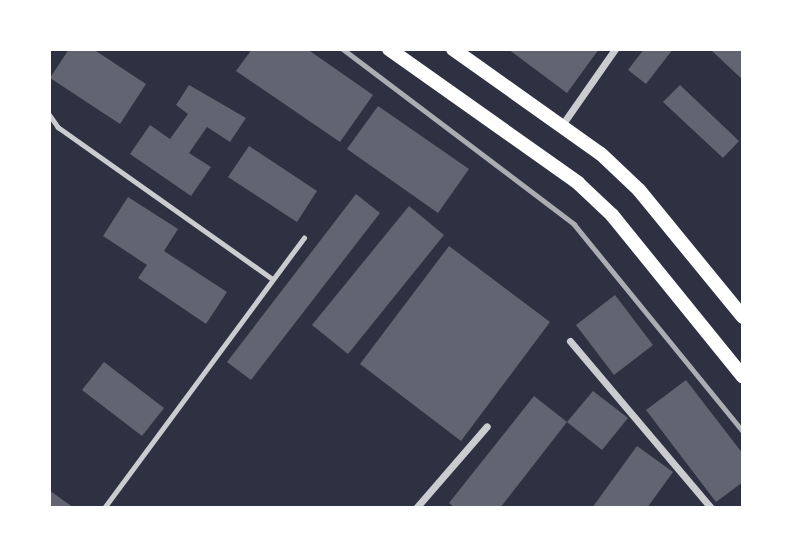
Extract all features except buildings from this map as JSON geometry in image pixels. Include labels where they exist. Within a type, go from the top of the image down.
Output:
[{"type":"highway","points":[[389,49],[578,183],[612,215],[743,377]]},
{"type":"highway","points":[[453,49],[562,125],[639,190],[743,317]]},
{"type":"street","points":[[562,125],[615,49]]},
{"type":"street","points":[[570,341],[711,508]]},
{"type":"street","points":[[416,508],[487,426]]},
{"type":"lane","points":[[49,114],[58,127],[273,279]]},
{"type":"lane","points":[[104,508],[304,238]]},
{"type":"railway","points":[[343,49],[574,224],[743,431]]}]
